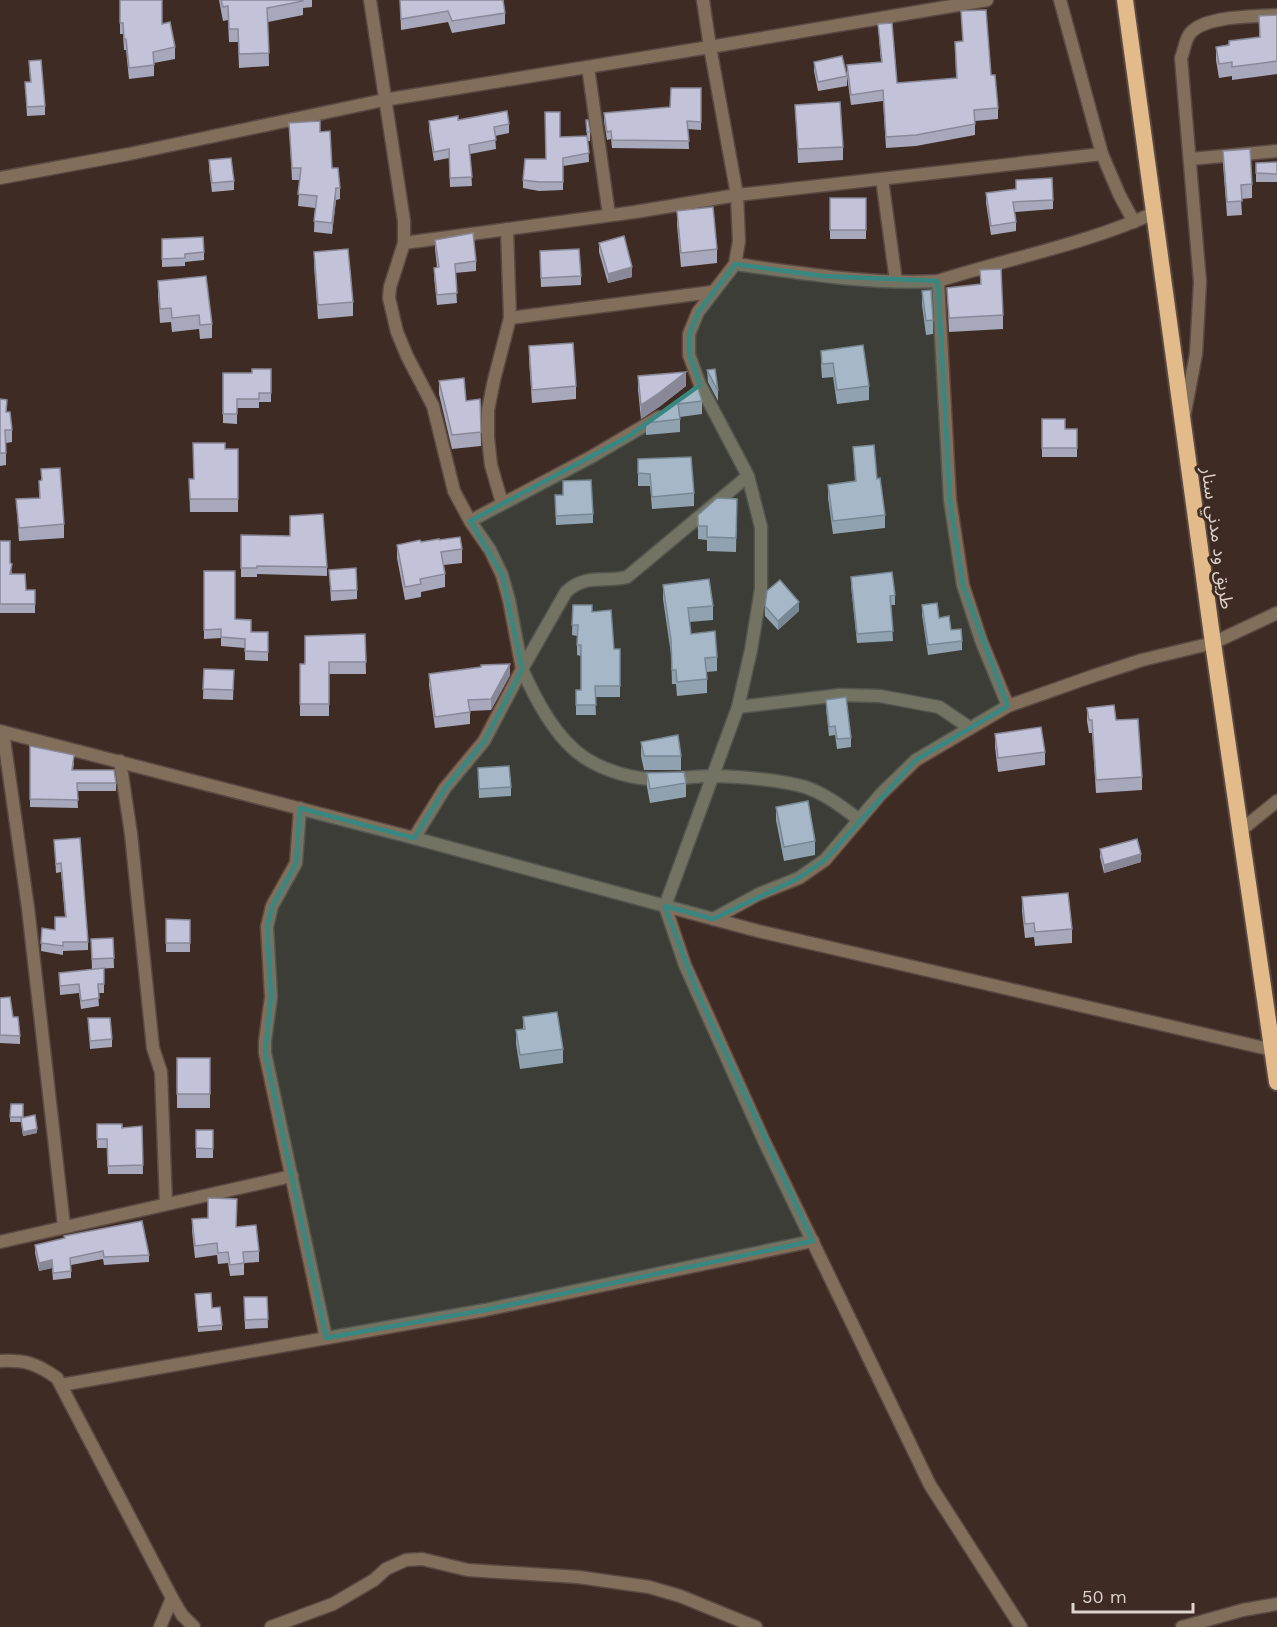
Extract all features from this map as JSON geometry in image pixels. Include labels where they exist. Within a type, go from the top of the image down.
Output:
[{"type":"highway","name":"طريق ود مدني سنار","points":[[1125,0],[1213,643],[1275,1050],[1277,1082]]},
{"type":"street","points":[[370,0],[404,221],[404,243],[390,287],[391,310],[407,357],[433,406],[454,491],[470,521],[490,550],[502,575],[522,669],[545,712],[563,738],[585,757],[610,769],[633,776],[656,779],[713,776],[775,781],[806,787],[841,806],[859,820]]},
{"type":"street","points":[[703,0],[737,195],[739,241],[735,264],[711,292],[688,334],[689,355],[696,388],[748,476],[761,527],[761,589],[752,650],[738,706],[665,906],[697,991],[765,1143],[930,1485],[1021,1627]]},
{"type":"street","points":[[0,178],[129,154],[384,100],[987,0]]},
{"type":"street","points":[[1060,0],[1102,154],[1134,222]]},
{"type":"street","points":[[1183,423],[1196,354],[1200,282],[1181,58],[1189,34],[1202,24],[1217,20],[1277,15]]},
{"type":"street","points":[[588,67],[609,215]]},
{"type":"street","points":[[1190,159],[1277,151]]},
{"type":"street","points":[[404,243],[737,195],[1102,154]]},
{"type":"street","points":[[882,179],[896,280]]},
{"type":"street","points":[[735,264],[823,276],[917,282],[938,281],[1080,240],[1154,213]]},
{"type":"street","points":[[502,503],[491,465],[488,410],[510,318],[507,229]]},
{"type":"street","points":[[938,281],[950,500],[963,585],[981,640],[1008,706]]},
{"type":"street","points":[[510,318],[711,292]]},
{"type":"street","points":[[470,521],[629,436],[673,407]]},
{"type":"street","points":[[414,838],[445,788],[484,741],[566,592],[574,584],[585,580],[627,577],[748,476]]},
{"type":"street","points":[[713,919],[759,894],[799,878],[825,860],[881,794],[916,760],[1008,706],[1142,660],[1213,643],[1277,613]]},
{"type":"street","points":[[738,706],[840,695],[880,696],[939,707],[970,728]]},
{"type":"street","points":[[64,1226],[28,908],[2,732],[300,808],[713,919],[931,972],[1275,1050]]},
{"type":"street","points":[[120,761],[153,1048],[160,1067],[166,1204]]},
{"type":"street","points":[[1240,831],[1277,801]]},
{"type":"street","points":[[300,808],[296,863],[275,900],[267,927],[272,997],[265,1053],[326,1338]]},
{"type":"street","points":[[0,1242],[292,1176]]},
{"type":"street","points":[[61,1385],[485,1310],[813,1241]]},
{"type":"street","points":[[0,1361],[28,1362],[43,1368],[57,1378],[172,1598],[182,1615],[194,1627]]},
{"type":"street","points":[[0,1366],[14,1361]]},
{"type":"street","points":[[271,1627],[291,1624],[333,1604],[374,1580],[386,1569],[406,1560],[422,1559],[468,1570],[578,1577],[649,1587],[680,1596],[756,1627]]},
{"type":"street","points":[[160,1627],[172,1598]]},
{"type":"street","points":[[1182,1627],[1243,1610],[1277,1604]]},
{"type":"highlighted area","points":[[735,264],[823,276],[938,281],[950,500],[963,585],[1008,706],[916,760],[825,860],[799,878],[713,919],[665,906],[697,991],[813,1241],[485,1310],[326,1338],[265,1053],[271,997],[267,927],[272,906],[296,863],[300,808],[414,838],[445,788],[484,741],[522,669],[502,575],[470,521],[629,436],[700,385],[689,355],[689,334],[698,312]]},
{"type":"building","points":[[120,0],[162,0],[162,24],[170,22],[175,47],[153,52],[154,65],[129,68],[123,23],[120,23]]},
{"type":"building","points":[[221,0],[303,1],[267,8],[269,53],[239,54],[238,29],[229,29],[228,6],[223,7]]},
{"type":"building","points":[[400,0],[503,0],[505,13],[452,21],[448,11],[401,19]]},
{"type":"building","points":[[986,10],[991,75],[995,75],[998,108],[974,110],[975,124],[916,135],[886,137],[883,90],[851,95],[847,65],[882,62],[878,24],[892,23],[897,83],[957,78],[955,42],[963,41],[961,11]]},
{"type":"building","points":[[1277,15],[1277,61],[1232,67],[1232,62],[1219,64],[1216,47],[1229,45],[1229,41],[1260,37],[1259,16]]},
{"type":"building","points":[[842,56],[847,76],[818,82],[814,62]]},
{"type":"building","points":[[41,60],[45,106],[27,107],[25,82],[31,82],[29,61]]},
{"type":"building","points":[[671,88],[701,88],[701,122],[687,121],[689,141],[612,140],[611,131],[607,132],[604,113],[670,107]]},
{"type":"building","points":[[840,102],[843,147],[798,149],[795,105]]},
{"type":"building","points":[[507,111],[509,124],[494,127],[496,140],[469,145],[472,177],[450,178],[449,149],[434,152],[429,121],[458,116],[458,120]]},
{"type":"building","points":[[545,112],[560,112],[560,137],[587,136],[589,153],[563,158],[563,182],[523,180],[525,159],[546,159]]},
{"type":"building","points":[[586,120],[588,120],[590,132],[587,132]]},
{"type":"building","points":[[320,121],[320,132],[330,131],[332,168],[338,168],[340,188],[336,188],[332,223],[314,221],[317,196],[298,194],[301,168],[292,168],[289,123]]},
{"type":"building","points":[[1250,149],[1252,184],[1241,185],[1242,201],[1227,202],[1223,151]]},
{"type":"building","points":[[231,158],[234,181],[212,183],[209,160]]},
{"type":"building","points":[[1277,162],[1277,174],[1256,173],[1256,163]]},
{"type":"building","points":[[1052,178],[1053,200],[1013,202],[1016,222],[991,226],[986,193],[1016,189],[1016,180]]},
{"type":"building","points":[[830,198],[866,198],[866,230],[830,230]]},
{"type":"building","points":[[713,207],[717,249],[681,253],[677,211]]},
{"type":"building","points":[[473,233],[476,261],[455,264],[457,293],[437,295],[434,268],[439,267],[435,240]]},
{"type":"building","points":[[624,236],[632,267],[608,274],[599,243]]},
{"type":"building","points":[[203,237],[204,252],[185,254],[185,258],[162,259],[162,239]]},
{"type":"building","points":[[348,249],[353,302],[318,305],[314,252]]},
{"type":"building","points":[[579,249],[581,276],[541,278],[540,251]]},
{"type":"building","points":[[1001,269],[1003,315],[949,318],[947,288],[981,284],[980,270]]},
{"type":"building","points":[[206,276],[212,324],[200,325],[199,315],[172,318],[171,308],[160,309],[158,281]]},
{"type":"building","points":[[931,290],[933,320],[926,321],[922,291]]},
{"type":"building","points":[[573,343],[576,386],[532,390],[529,346]]},
{"type":"building","points":[[863,345],[869,386],[837,390],[833,363],[822,364],[821,351]]},
{"type":"building","points":[[252,369],[271,369],[271,393],[259,393],[259,399],[237,399],[237,414],[223,414],[223,373],[252,373]]},
{"type":"building","points":[[715,369],[718,391],[707,370]]},
{"type":"building","points":[[686,372],[659,393],[641,405],[638,376]]},
{"type":"building","points":[[464,378],[466,401],[480,399],[481,432],[452,435],[439,381]]},
{"type":"building","points":[[697,385],[702,401],[678,404],[680,419],[646,423],[669,408]]},
{"type":"building","points":[[0,399],[7,400],[6,412],[10,412],[12,430],[5,430],[6,453],[0,453]]},
{"type":"building","points":[[1042,419],[1065,419],[1065,429],[1077,429],[1077,448],[1042,448]]},
{"type":"building","points":[[193,443],[225,443],[225,449],[238,449],[238,499],[190,499],[189,479],[194,479]]},
{"type":"building","points":[[874,445],[877,479],[880,478],[885,515],[833,521],[828,485],[856,481],[853,447]]},
{"type":"building","points":[[691,457],[694,493],[652,497],[650,474],[638,473],[638,459]]},
{"type":"building","points":[[60,468],[64,524],[19,528],[16,499],[40,498],[41,469]]},
{"type":"building","points":[[591,480],[593,514],[556,516],[555,495],[563,495],[563,481]]},
{"type":"building","points":[[717,498],[737,499],[736,538],[707,537],[707,526],[698,526],[698,515]]},
{"type":"building","points":[[323,514],[327,567],[257,566],[257,568],[241,568],[241,535],[290,536],[290,516]]},
{"type":"building","points":[[460,537],[462,549],[441,552],[445,574],[420,579],[421,584],[405,587],[397,545],[420,540],[421,542]]},
{"type":"building","points":[[0,541],[10,541],[10,563],[12,564],[10,574],[25,574],[26,590],[35,590],[35,604],[0,604]]},
{"type":"building","points":[[356,568],[357,590],[331,591],[329,570]]},
{"type":"building","points":[[204,571],[235,571],[235,619],[251,620],[251,632],[268,632],[268,652],[245,651],[245,639],[221,637],[221,629],[204,630]]},
{"type":"building","points":[[892,572],[895,595],[890,596],[893,631],[857,634],[851,577]]},
{"type":"building","points":[[709,579],[713,606],[688,608],[691,634],[715,631],[717,657],[705,658],[707,679],[677,682],[676,670],[672,670],[671,640],[663,585]]},
{"type":"building","points":[[780,580],[799,602],[778,621],[765,606],[767,591]]},
{"type":"building","points":[[937,603],[939,618],[949,616],[951,630],[961,629],[962,641],[928,645],[922,605]]},
{"type":"building","points":[[573,605],[592,605],[592,612],[611,610],[614,649],[620,649],[620,686],[595,686],[596,705],[576,705],[576,690],[581,690],[581,645],[577,645],[578,625],[572,625]]},
{"type":"building","points":[[365,634],[366,662],[329,662],[329,704],[300,704],[300,664],[305,664],[305,636]]},
{"type":"building","points":[[510,664],[491,699],[468,700],[470,712],[435,717],[429,674],[481,667],[481,665]]},
{"type":"building","points":[[204,669],[234,670],[233,690],[203,689]]},
{"type":"building","points":[[846,697],[851,738],[837,739],[835,726],[829,727],[826,700]]},
{"type":"building","points":[[1114,705],[1116,720],[1138,719],[1142,777],[1096,780],[1092,720],[1089,720],[1087,708]]},
{"type":"building","points":[[1041,727],[1045,752],[998,758],[995,734]]},
{"type":"building","points":[[678,735],[681,756],[644,756],[641,742]]},
{"type":"building","points":[[30,746],[74,755],[72,770],[114,770],[116,783],[77,783],[78,800],[30,799]]},
{"type":"building","points":[[509,766],[511,787],[479,789],[478,768]]},
{"type":"building","points":[[684,772],[686,783],[650,789],[647,773]]},
{"type":"building","points":[[808,801],[815,841],[784,847],[776,807]]},
{"type":"building","points":[[80,838],[88,942],[63,942],[63,946],[41,943],[42,928],[55,930],[55,917],[66,917],[61,863],[56,864],[54,840]]},
{"type":"building","points":[[1137,839],[1141,854],[1104,865],[1100,849]]},
{"type":"building","points":[[1068,893],[1072,929],[1035,932],[1034,923],[1025,924],[1022,897]]},
{"type":"building","points":[[166,919],[190,920],[190,943],[166,943]]},
{"type":"building","points":[[113,938],[114,958],[92,959],[91,939]]},
{"type":"building","points":[[104,968],[104,984],[98,984],[99,998],[81,1001],[79,984],[60,986],[59,973]]},
{"type":"building","points":[[10,997],[13,1017],[18,1017],[20,1036],[0,1035],[0,998]]},
{"type":"building","points":[[557,1012],[563,1049],[520,1055],[516,1030],[525,1029],[523,1017]]},
{"type":"building","points":[[88,1018],[110,1018],[112,1039],[90,1041]]},
{"type":"building","points":[[177,1058],[210,1058],[210,1094],[177,1094]]},
{"type":"building","points":[[11,1104],[23,1104],[23,1117],[10,1117]]},
{"type":"building","points":[[35,1115],[37,1129],[23,1132],[21,1118]]},
{"type":"building","points":[[97,1124],[122,1124],[122,1128],[142,1126],[143,1165],[108,1166],[107,1139],[97,1139]]},
{"type":"building","points":[[196,1130],[213,1130],[213,1149],[196,1148]]},
{"type":"building","points":[[208,1198],[237,1199],[236,1227],[256,1225],[259,1251],[243,1252],[244,1263],[230,1265],[228,1252],[218,1253],[217,1243],[195,1246],[192,1219],[208,1218]]},
{"type":"building","points":[[142,1221],[149,1255],[104,1257],[103,1251],[70,1258],[71,1271],[53,1273],[52,1260],[39,1263],[35,1245],[65,1238],[64,1236]]},
{"type":"building","points":[[211,1293],[212,1308],[220,1307],[222,1325],[198,1327],[195,1294]]},
{"type":"building","points":[[244,1297],[267,1297],[268,1319],[245,1320]]}]
